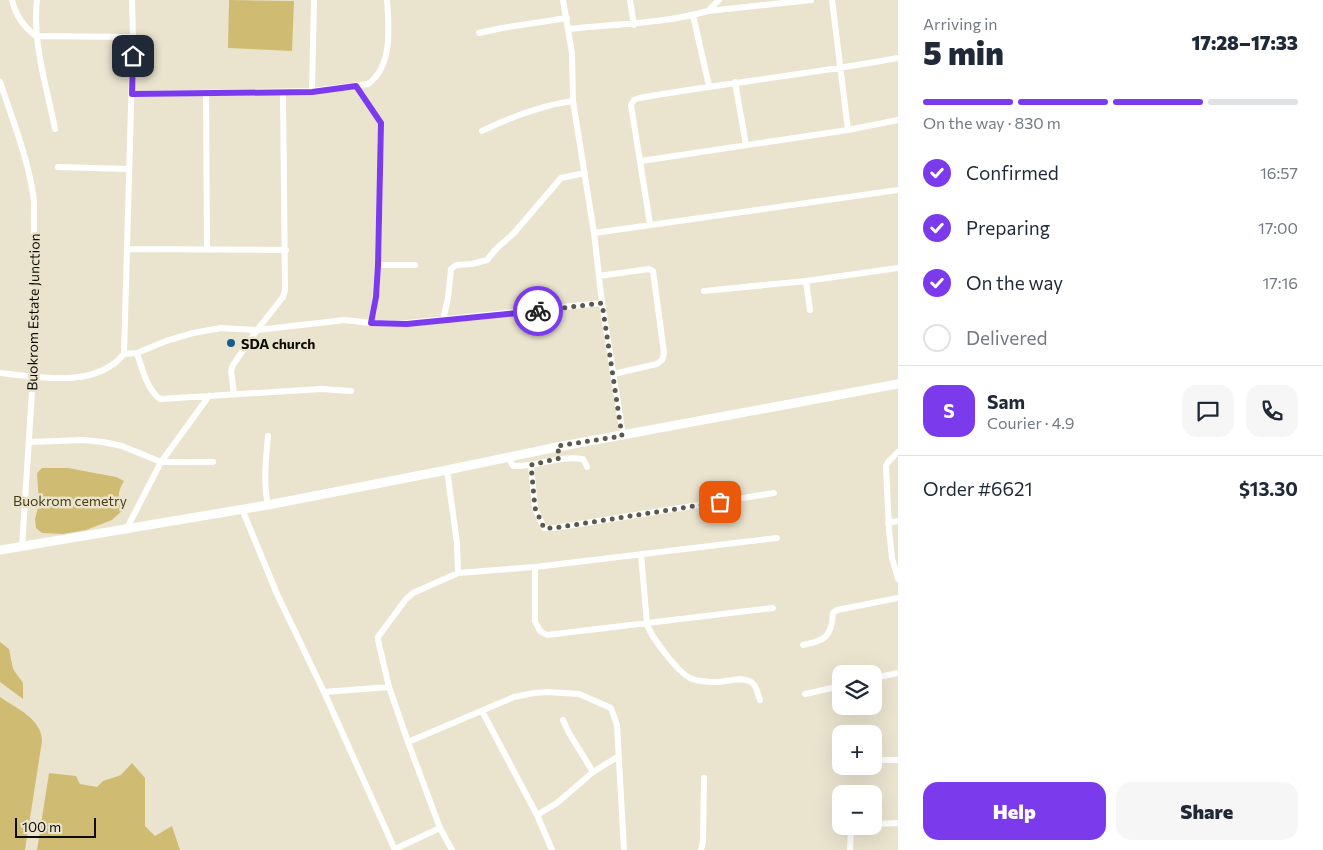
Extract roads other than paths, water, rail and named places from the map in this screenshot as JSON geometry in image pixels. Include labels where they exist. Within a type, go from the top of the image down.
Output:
[{"type":"street","points":[[12,0],[18,19],[25,28],[36,36],[133,36]]},
{"type":"street","points":[[37,0],[35,13],[36,36],[55,129]]},
{"type":"street","points":[[0,373],[79,377],[99,373],[117,363],[124,354],[132,94],[132,0]]},
{"type":"street","points":[[312,92],[314,0]]},
{"type":"street","points":[[132,94],[312,92],[368,84],[374,80],[384,62],[390,38],[387,0]]},
{"type":"street","points":[[563,0],[572,53],[573,102],[594,233],[602,303],[622,436]]},
{"type":"street","points":[[630,0],[634,25]]},
{"type":"street","points":[[708,11],[720,0]]},
{"type":"street","points":[[569,29],[634,25],[708,11],[811,0]]},
{"type":"street","points":[[832,0],[848,130]]},
{"type":"street","points":[[694,15],[709,86]]},
{"type":"street","points":[[479,33],[567,18]]},
{"type":"street","points":[[650,224],[632,105],[634,100],[709,86],[898,58]]},
{"type":"street","name":"Buokrom Estate Junction","points":[[0,82],[25,160],[34,202],[33,376],[22,547]]},
{"type":"street","points":[[735,82],[746,145]]},
{"type":"street","points":[[356,86],[381,123],[378,265],[376,297],[371,323]]},
{"type":"street","points":[[234,394],[231,371],[233,365],[257,330],[283,298],[286,250],[283,92]]},
{"type":"street","points":[[206,93],[207,250]]},
{"type":"street","points":[[482,131],[507,119],[558,103],[573,102]]},
{"type":"street","points":[[640,161],[848,130],[898,120]]},
{"type":"street","points":[[58,168],[129,169]]},
{"type":"street","points":[[443,320],[448,298],[451,269],[456,265],[472,264],[487,260],[514,233],[561,178],[585,173]]},
{"type":"street","points":[[594,233],[898,190]]},
{"type":"street","points":[[127,249],[286,250]]},
{"type":"street","points":[[378,265],[414,265]]},
{"type":"street","points":[[599,276],[649,268],[653,271],[664,353],[662,360],[657,364],[614,374]]},
{"type":"street","points":[[704,292],[806,281],[898,268]]},
{"type":"street","points":[[806,281],[810,310]]},
{"type":"street","points":[[124,354],[136,353],[193,333],[221,328],[257,330],[346,320],[407,324],[602,303]]},
{"type":"street","points":[[136,353],[151,389],[160,399],[321,389],[351,391]]},
{"type":"street","points":[[0,550],[268,505],[447,470],[557,446],[622,436],[898,384]]},
{"type":"street","points":[[127,528],[161,462],[209,396]]},
{"type":"street","points":[[268,436],[265,470],[268,505]]},
{"type":"street","points":[[30,442],[83,440],[103,442],[122,446],[161,462],[213,462]]},
{"type":"street","points":[[557,446],[560,458]]},
{"type":"street","points":[[898,452],[886,466],[888,524],[892,558],[898,579]]},
{"type":"street","points":[[508,457],[513,466],[531,465],[560,458],[583,460],[587,467]]},
{"type":"street","points":[[531,465],[535,508],[544,528],[554,528],[774,493]]},
{"type":"street","points":[[447,470],[457,543],[458,574]]},
{"type":"street","points":[[242,509],[277,594],[324,692],[395,850],[440,828]]},
{"type":"street","points":[[888,524],[898,521]]},
{"type":"street","points":[[452,850],[440,828],[388,687],[378,640],[378,636],[406,599],[413,593],[458,574],[535,567],[777,538]]},
{"type":"street","points":[[641,554],[646,624],[653,638],[678,670],[692,679],[703,681],[719,682],[743,679],[751,681],[755,684],[760,700]]},
{"type":"street","points":[[535,567],[535,621],[540,631],[547,635],[772,608]]},
{"type":"street","points":[[803,646],[826,638],[832,625],[833,613],[837,610],[898,598]]},
{"type":"street","points":[[882,676],[898,672]]},
{"type":"street","points":[[324,692],[388,687]]},
{"type":"street","points":[[805,694],[832,688]]},
{"type":"street","points":[[408,742],[514,697],[548,692],[579,694],[611,708],[617,724],[624,850]]},
{"type":"street","points":[[482,711],[537,815],[552,850]]},
{"type":"street","points":[[563,720],[569,734],[593,772]]},
{"type":"street","points":[[537,815],[557,803],[593,772],[618,756]]},
{"type":"street","points":[[882,760],[898,760]]},
{"type":"street","points":[[702,850],[704,778]]},
{"type":"street","points":[[882,824],[898,823]]},
{"type":"street","points":[[850,850],[851,835]]},
{"type":"place","name":"SDA church","points":[[231,343]]},
{"type":"park label","name":"Buokrom cemetry","points":[[70,500]]}]
